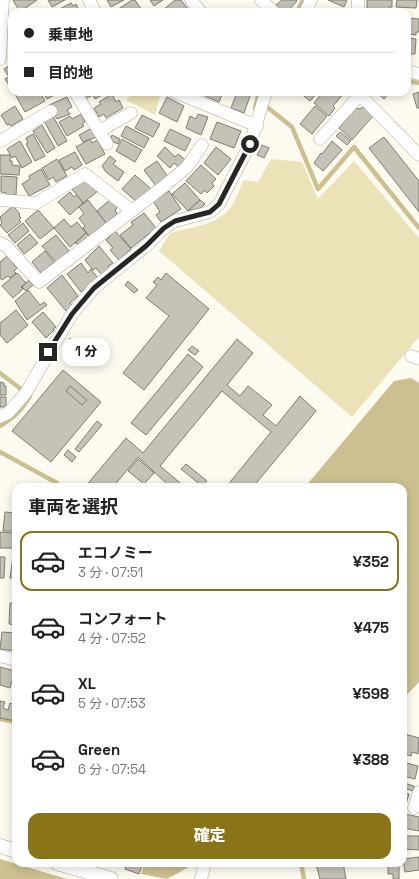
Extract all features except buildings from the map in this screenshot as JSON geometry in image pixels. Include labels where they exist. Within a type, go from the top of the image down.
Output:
[{"type":"street","points":[[0,59],[7,44],[3,0]]},
{"type":"street","points":[[191,0],[198,8]]},
{"type":"street","points":[[261,0],[270,8]]},
{"type":"street","points":[[77,96],[107,144]]},
{"type":"street","points":[[185,96],[257,126]]},
{"type":"street","points":[[0,417],[8,413],[26,391],[72,314],[94,288],[146,246],[164,228],[175,221],[210,212],[219,204],[244,158],[257,126],[265,96]]},
{"type":"street","points":[[320,139],[356,96]]},
{"type":"street","points":[[361,96],[419,155]]},
{"type":"street","points":[[0,141],[50,111]]},
{"type":"street","points":[[99,131],[131,113]]},
{"type":"street","points":[[0,243],[6,246],[39,282],[187,167],[202,145]]},
{"type":"street","points":[[0,200],[36,203],[85,174],[131,210]]},
{"type":"street","points":[[0,656],[12,659]]},
{"type":"street","points":[[414,808],[419,792]]},
{"type":"street","points":[[0,846],[12,850]]},
{"type":"street","points":[[70,867],[111,879]]},
{"type":"street","points":[[201,879],[204,867]]},
{"type":"shaded area","points":[[130,96],[160,96],[155,115],[126,100]]},
{"type":"shaded area","points":[[271,159],[302,162],[318,199],[354,161],[419,238],[419,337],[352,417],[159,251],[170,233],[202,225],[218,219],[234,202],[244,180],[258,182]]},
{"type":"shaded area","points":[[411,378],[419,383],[419,682],[407,695],[407,483],[308,483],[394,381]]},
{"type":"shaded area","points":[[0,859],[12,863],[12,867],[27,867],[67,879],[0,879]]},
{"type":"shaded area","points":[[144,867],[189,867],[167,879],[141,874]]},
{"type":"waterway","points":[[299,8],[303,0]]},
{"type":"waterway","points":[[411,82],[419,83]]},
{"type":"waterway","points":[[255,108],[258,96]]},
{"type":"waterway","points":[[267,107],[292,127],[318,189],[354,147],[419,228]]},
{"type":"waterway","points":[[0,373],[30,396],[17,413],[0,426]]},
{"type":"waterway","points":[[0,452],[57,483]]},
{"type":"waterway","points":[[0,719],[12,721]]},
{"type":"waterway","points":[[302,867],[304,879]]},
{"type":"route","points":[[48,352],[72,314],[94,288],[146,246],[164,228],[175,221],[210,212],[219,204],[250,144]]}]
